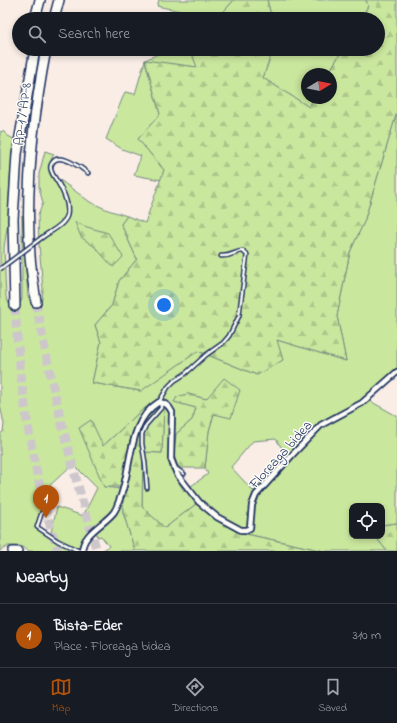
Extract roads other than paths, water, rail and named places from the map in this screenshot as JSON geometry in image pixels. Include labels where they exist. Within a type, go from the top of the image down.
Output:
[{"type":"highway","points":[[37,12],[40,0]]},
{"type":"highway","points":[[43,12],[46,0]]},
{"type":"highway","points":[[56,12],[59,0]]},
{"type":"highway","points":[[22,120],[21,98],[28,56]]},
{"type":"highway","name":"AP-1 / AP-8","points":[[15,306],[13,219],[17,154],[34,56]]},
{"type":"highway","name":"AP-1 / AP-8","points":[[36,302],[30,258],[28,199],[30,164],[40,81],[45,56]]},
{"type":"main road","points":[[12,551],[18,551]]},
{"type":"street","name":"Floreaga bidea","points":[[159,402],[165,403],[169,406],[172,412],[171,459],[177,474],[199,502],[216,516],[241,530],[246,530],[250,528],[252,505],[256,495],[293,454],[321,425],[362,403],[397,372]]},
{"type":"street","points":[[80,551],[87,538],[113,512],[116,507],[124,489],[133,444],[140,422],[151,407],[159,402]]},
{"type":"lane","points":[[0,268],[65,219],[68,208],[62,188],[51,170],[54,159],[62,159],[79,166],[88,173]]},
{"type":"lane","points":[[147,488],[142,444],[142,434],[146,425],[161,408],[159,402],[168,387],[206,355],[223,343],[229,336],[236,322],[240,308],[247,255],[243,251],[239,251],[232,255],[221,256]]},
{"type":"lane","points":[[174,466],[184,474]]},
{"type":"lane","points":[[42,512],[37,528],[58,541],[80,551]]},
{"type":"tunnel","points":[[36,302],[48,365],[63,427],[97,551]]},
{"type":"tunnel","points":[[15,306],[20,368],[34,461],[58,551]]},
{"type":"place","name":"Bista-Eder","points":[[46,518]]}]
